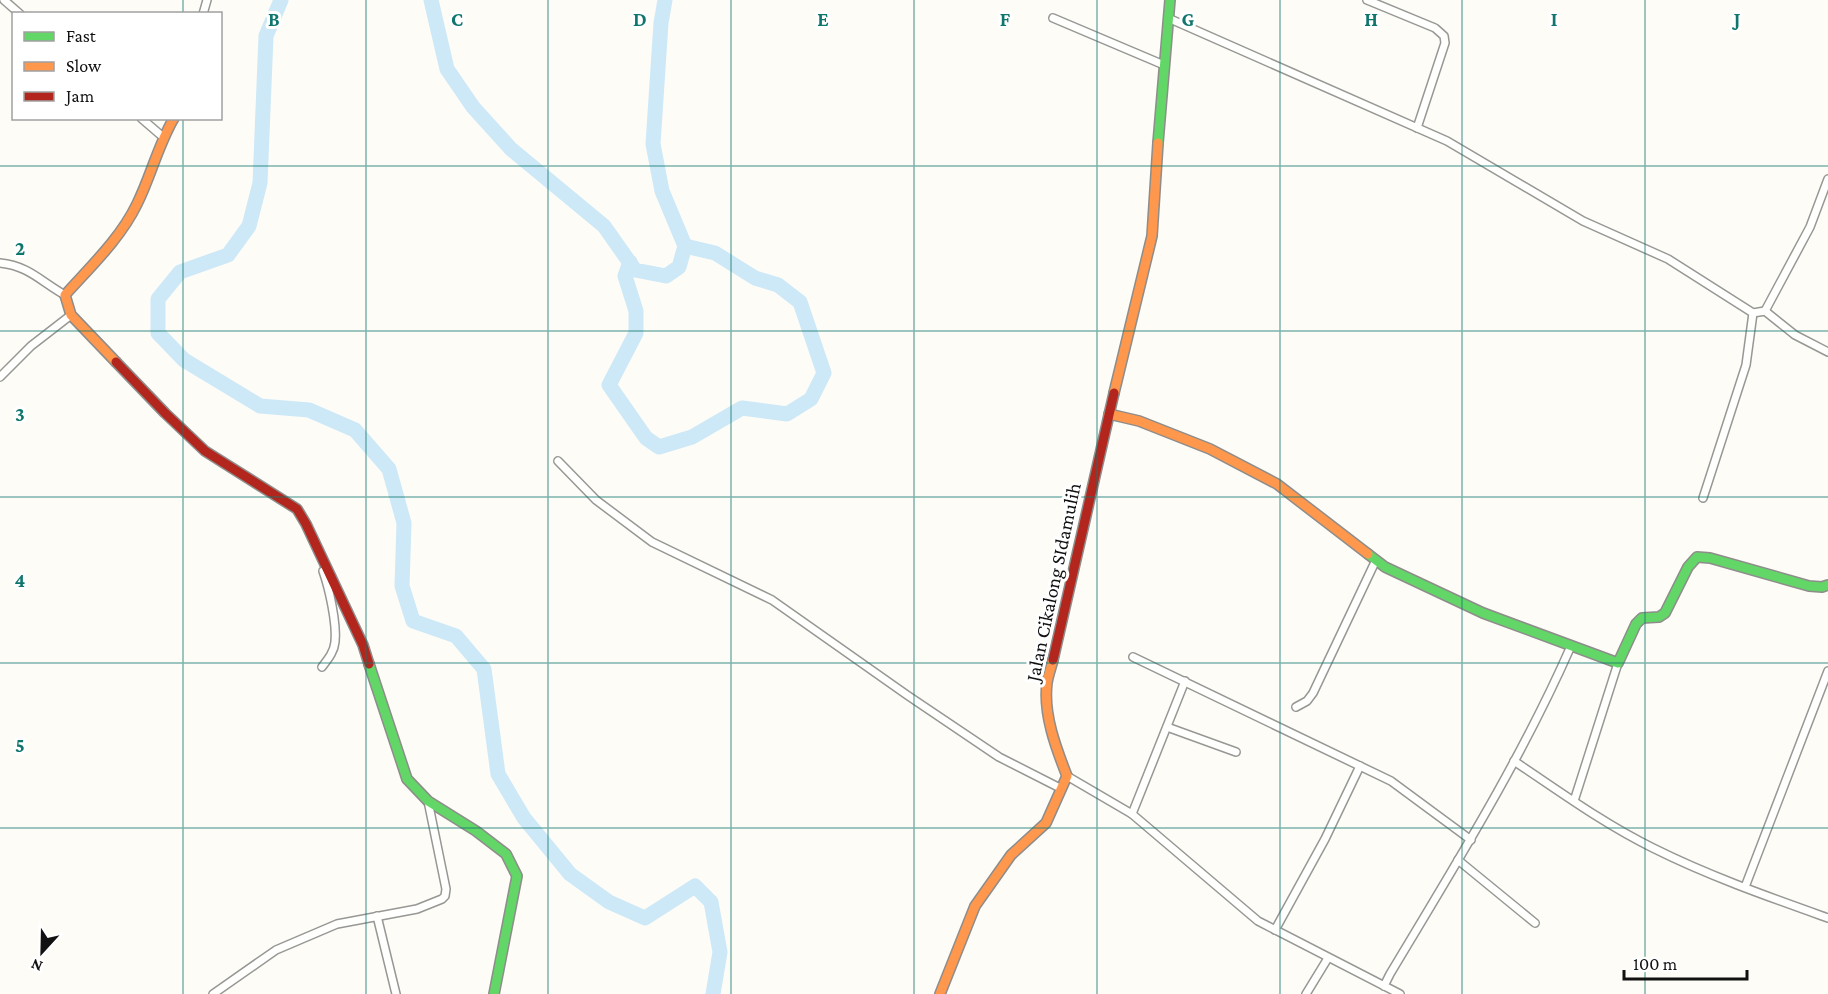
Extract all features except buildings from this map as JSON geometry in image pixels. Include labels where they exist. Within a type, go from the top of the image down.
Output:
[{"type":"street","points":[[4,0],[18,12]]},
{"type":"street","name":"Jalan Cikalong SIdamulih","points":[[1067,776],[1055,747],[1047,709],[1047,684],[1152,236],[1170,0]]},
{"type":"street","points":[[1367,0],[1435,28],[1444,36],[1445,44],[1417,128]]},
{"type":"street","points":[[1053,18],[1164,65]]},
{"type":"street","points":[[1168,18],[1447,141],[1583,221],[1668,259],[1753,313],[1765,311],[1795,334],[1828,352]]},
{"type":"street","points":[[143,120],[162,137]]},
{"type":"street","points":[[64,294],[112,243],[137,204],[162,137],[173,120]]},
{"type":"street","points":[[1765,311],[1810,226],[1828,179]]},
{"type":"street","points":[[0,263],[26,269],[64,294],[71,315],[205,451],[297,509],[363,645],[407,779],[428,801],[476,831],[506,854],[518,876],[494,994]]},
{"type":"street","points":[[1703,498],[1746,365],[1753,313]]},
{"type":"street","points":[[0,377],[31,346],[71,315]]},
{"type":"street","points":[[1109,414],[1139,422],[1210,449],[1277,484],[1385,567],[1483,614],[1618,663]]},
{"type":"street","points":[[558,461],[596,500],[652,542],[772,600],[999,757],[1060,788]]},
{"type":"street","points":[[316,548],[329,589],[335,643],[331,655],[322,667]]},
{"type":"street","points":[[1574,801],[1618,663],[1636,624],[1642,618],[1659,617],[1665,613],[1688,567],[1697,557],[1710,558],[1809,586],[1828,585]]},
{"type":"street","points":[[1296,707],[1307,701],[1313,693],[1376,560]]},
{"type":"street","points":[[1384,986],[1471,840],[1514,761],[1571,646]]},
{"type":"street","points":[[1133,657],[1404,789],[1471,840]]},
{"type":"street","points":[[1745,887],[1828,671]]},
{"type":"street","points":[[1132,814],[1185,681]]},
{"type":"street","points":[[1167,727],[1236,752]]},
{"type":"street","points":[[1514,761],[1620,830],[1653,848],[1745,887],[1828,918]]},
{"type":"street","points":[[1275,930],[1329,832],[1360,766]]},
{"type":"street","points":[[940,994],[975,906],[1011,855],[1046,823],[1067,776],[1132,814],[1258,921],[1400,994]]},
{"type":"street","points":[[213,994],[276,950],[337,924],[417,909],[442,899],[446,889],[428,801]]},
{"type":"street","points":[[1458,860],[1535,923]]},
{"type":"street","points":[[377,916],[396,994]]},
{"type":"street","points":[[1306,994],[1328,958]]},
{"type":"waterway","points":[[281,0],[266,36],[260,183],[249,226],[228,255],[180,272],[158,299],[158,333],[184,360],[260,406],[309,410],[355,430],[389,469],[404,523],[402,586],[413,621],[456,636],[484,669],[498,774],[524,818],[570,874],[609,902],[645,918],[695,886],[711,902],[720,952],[713,994]]},
{"type":"waterway","points":[[431,0],[447,69],[473,107],[511,149],[604,226],[635,270],[666,276],[679,267],[685,246],[662,191],[653,144],[661,23],[665,0]]},
{"type":"waterway","points":[[630,262],[625,276],[636,311],[636,333],[609,385],[646,438],[659,447],[692,437],[742,408],[787,414],[811,399],[824,373],[800,302],[778,285],[755,278],[715,253],[685,246]]},
{"type":"traffic: fast","points":[[1158,143],[1170,0]]},
{"type":"traffic: fast","points":[[1368,554],[1385,567],[1483,613],[1618,663],[1636,624],[1642,618],[1659,617],[1665,613],[1688,567],[1697,557],[1710,558],[1809,586],[1828,585]]},
{"type":"traffic: fast","points":[[369,664],[407,779],[428,801],[476,831],[506,854],[517,876],[494,994]]},
{"type":"traffic: slow","points":[[116,362],[71,315],[65,295],[104,252],[130,217],[173,120]]},
{"type":"traffic: slow","points":[[1114,393],[1152,236],[1158,143]]},
{"type":"traffic: slow","points":[[1109,414],[1139,421],[1210,449],[1277,484],[1368,554]]},
{"type":"traffic: slow","points":[[940,994],[975,906],[1011,855],[1046,823],[1067,776],[1055,742],[1047,707],[1047,683],[1053,660]]},
{"type":"traffic: jam","points":[[116,362],[205,451],[297,509],[363,645],[369,664]]},
{"type":"traffic: jam","points":[[1053,660],[1114,393]]}]
